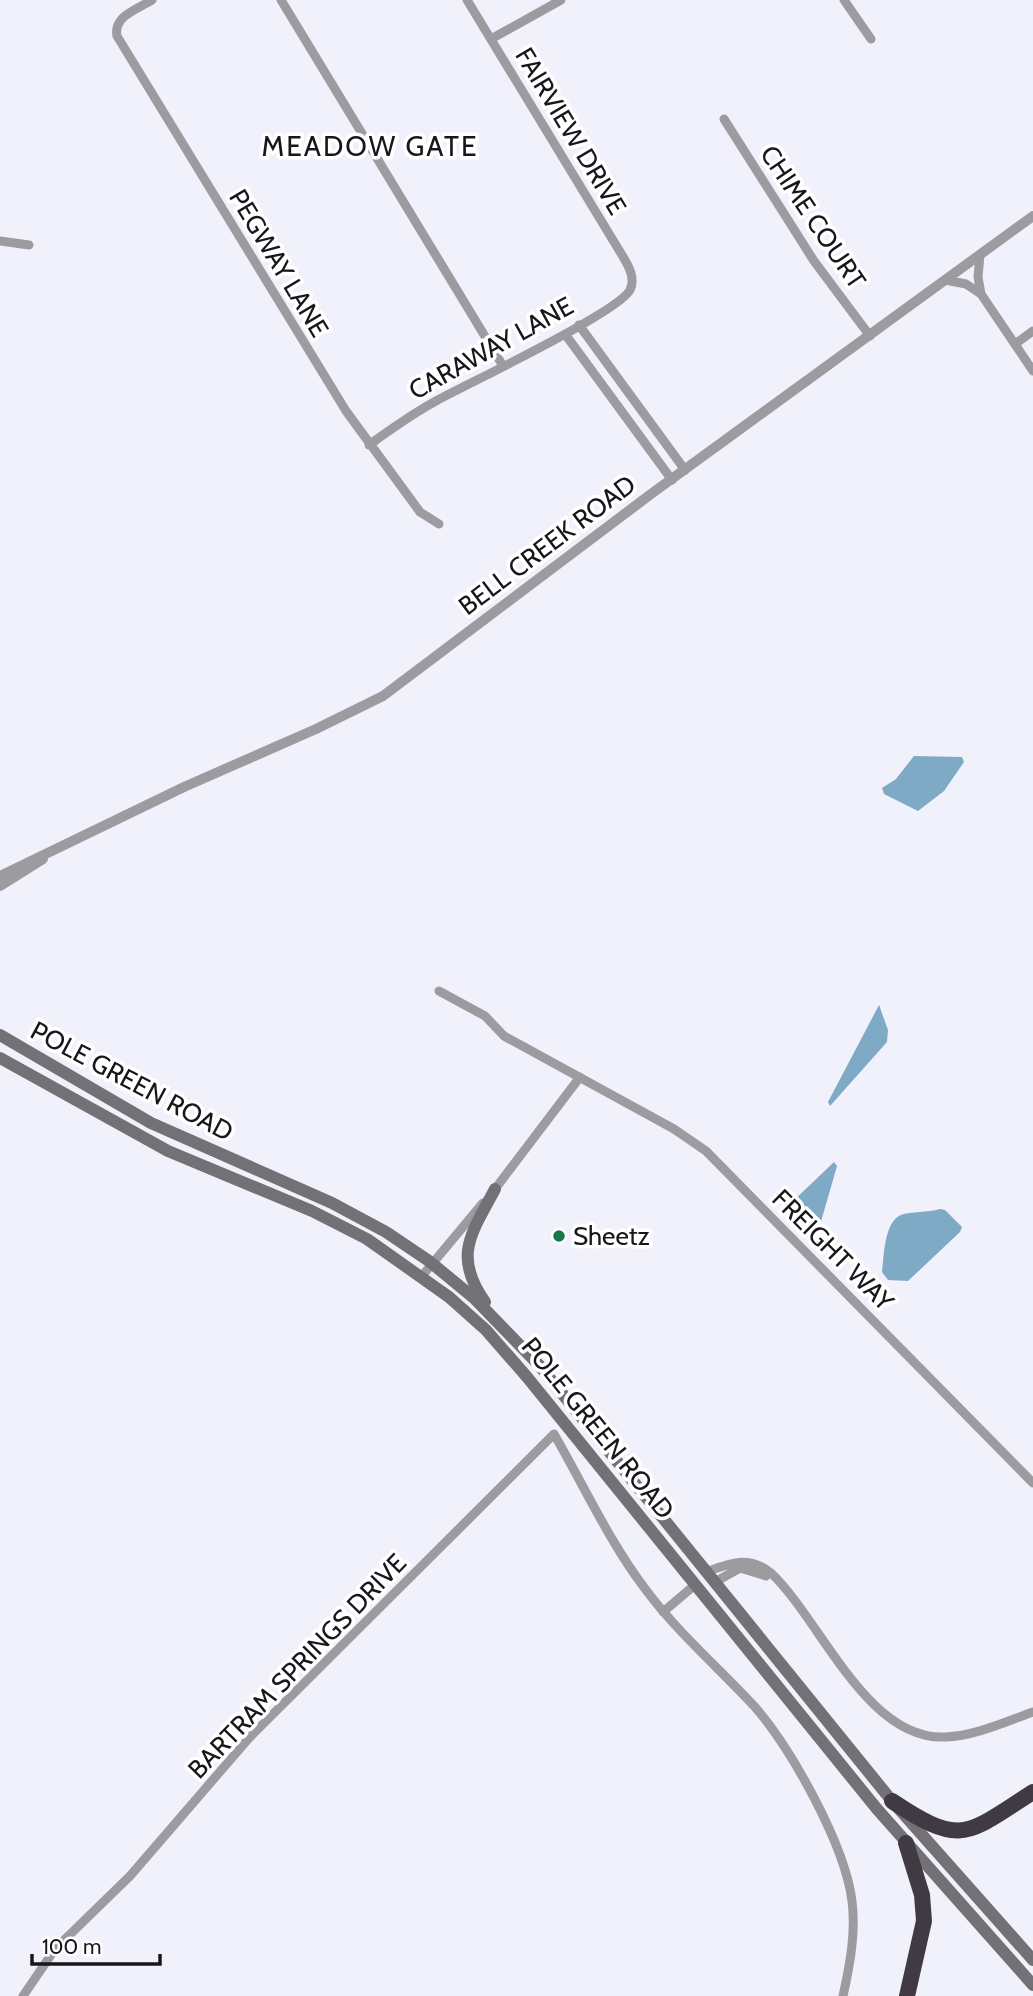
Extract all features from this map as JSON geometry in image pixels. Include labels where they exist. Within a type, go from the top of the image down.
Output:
[{"type":"highway","points":[[892,1801],[926,1824],[956,1832],[989,1822],[1033,1792]]},
{"type":"highway","points":[[906,1843],[922,1895],[924,1921],[907,1996]]},
{"type":"main road","name":"POLE GREEN ROAD","points":[[0,1035],[151,1123],[363,1218],[432,1263],[497,1320],[539,1365],[892,1801],[1033,1960]]},
{"type":"main road","name":"POLE GREEN ROAD","points":[[0,1058],[168,1151],[340,1224],[422,1276],[467,1313],[507,1352],[906,1843],[1033,1985]]},
{"type":"main road","points":[[495,1189],[471,1235],[466,1259],[473,1283],[497,1320]]},
{"type":"main road","points":[[658,1513],[668,1537],[696,1573],[696,1584],[714,1582]]},
{"type":"street","name":"PEGWAY LANE","points":[[152,0],[117,25],[117,36],[292,326],[369,445],[420,512],[439,524]]},
{"type":"street","points":[[281,0],[503,366]]},
{"type":"street","name":"FAIRVIEW DRIVE","points":[[467,0],[622,255],[632,277],[632,286]]},
{"type":"street","points":[[491,39],[561,0]]},
{"type":"street","points":[[844,0],[871,39]]},
{"type":"street","name":"CHIME COURT","points":[[724,119],[814,261],[870,336]]},
{"type":"street","name":"BELL CREEK ROAD","points":[[0,876],[184,787],[378,699],[685,470],[1033,216]]},
{"type":"street","points":[[0,241],[29,245]]},
{"type":"street","points":[[980,255],[981,294]]},
{"type":"street","points":[[946,280],[966,284],[981,294],[1033,371]]},
{"type":"street","name":"CARAWAY LANE","points":[[369,445],[435,402],[565,334],[624,298],[632,286]]},
{"type":"street","points":[[579,325],[685,470]]},
{"type":"street","points":[[1015,344],[1033,331]]},
{"type":"street","points":[[565,334],[672,480]]},
{"type":"street","name":"BELL CREEK ROAD","points":[[0,886],[54,851]]},
{"type":"street","name":"FREIGHT WAY","points":[[439,991],[485,1016],[504,1036],[685,1135],[705,1151],[1033,1483]]},
{"type":"street","points":[[422,1276],[495,1189],[580,1077]]},
{"type":"street","name":"BARTRAM SPRINGS DRIVE","points":[[23,1996],[55,1949],[130,1876],[249,1738],[554,1434],[634,1574],[663,1612]]},
{"type":"street","points":[[714,1582],[740,1568],[763,1573],[782,1591],[879,1709],[903,1728],[916,1733],[954,1736],[1033,1712]]},
{"type":"street","points":[[696,1584],[663,1612],[770,1726],[794,1764],[825,1823],[842,1864],[852,1901],[853,1942],[843,1996]]},
{"type":"water","points":[[914,756],[962,757],[964,762],[944,791],[918,811],[884,794],[882,788],[896,779]]},
{"type":"water","points":[[879,1005],[888,1030],[887,1042],[830,1106],[828,1102]]},
{"type":"water","points":[[834,1162],[837,1166],[820,1225],[814,1231],[790,1204]]},
{"type":"water","points":[[945,1210],[962,1227],[960,1232],[908,1281],[888,1280],[882,1272],[884,1249],[895,1219],[905,1214]]},
{"type":"place","name":"Sheetz","points":[[559,1236]]},
{"type":"district","name":"MEADOW GATE","points":[[370,146]]}]
